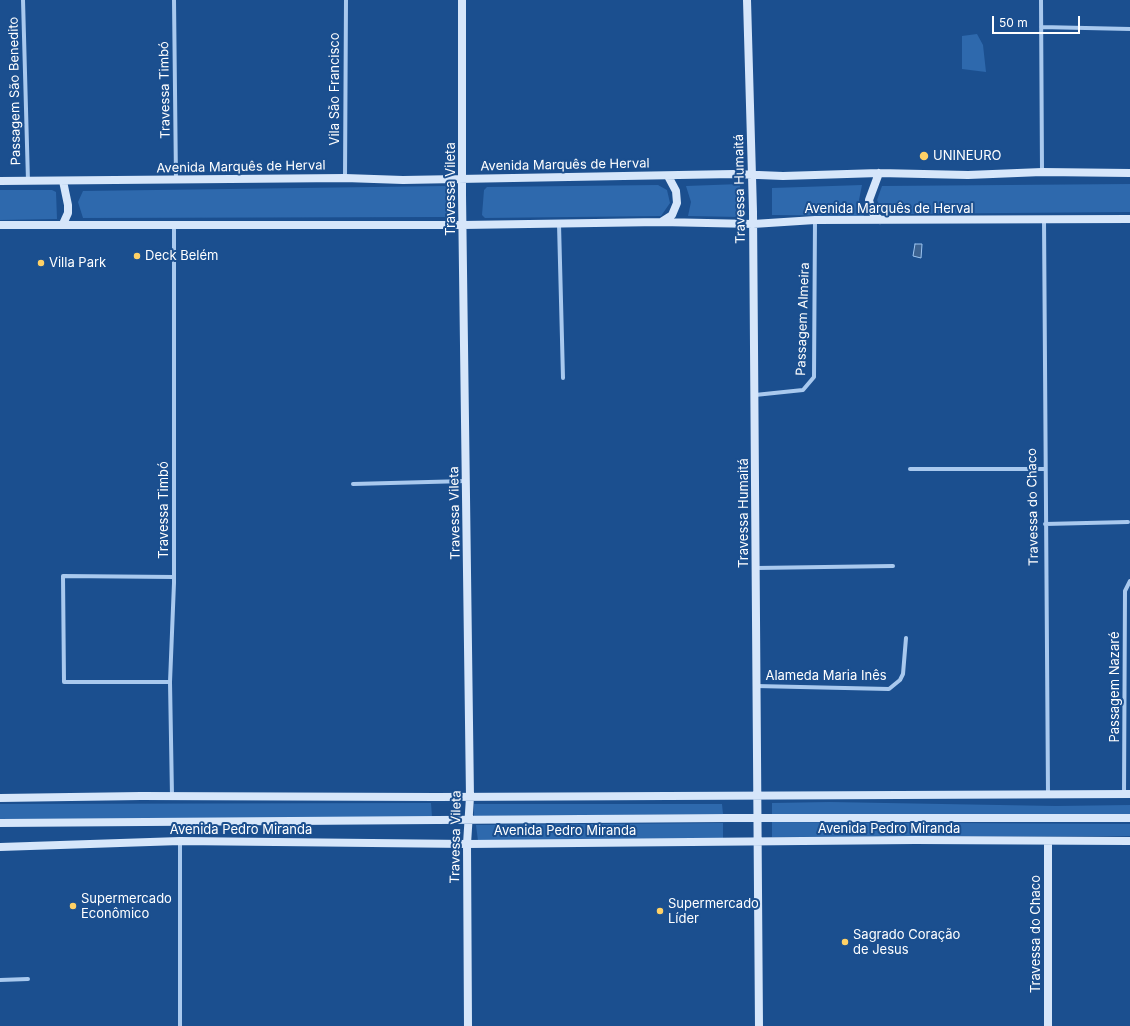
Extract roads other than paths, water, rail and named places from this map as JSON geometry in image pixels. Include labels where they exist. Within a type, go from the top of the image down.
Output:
[{"type":"main road","name":"Travessa Vileta","points":[[462,0],[463,225],[470,797],[467,844],[468,1026]]},
{"type":"main road","name":"Travessa Humaitá","points":[[747,0],[752,174],[755,395],[756,796],[758,818],[757,945],[759,1026]]},
{"type":"main road","name":"Avenida Marquês de Herval","points":[[0,181],[344,178],[403,180],[752,174],[783,176],[879,173],[968,175],[1042,172],[1130,173]]},
{"type":"main road","points":[[879,173],[869,200],[872,212],[880,220]]},
{"type":"main road","points":[[661,222],[672,215],[677,203],[676,191],[668,176]]},
{"type":"main road","points":[[63,181],[68,205],[68,213],[63,224]]},
{"type":"main road","name":"Avenida Marquês de Herval","points":[[0,225],[463,225],[661,222],[752,224],[814,220],[1130,219]]},
{"type":"main road","points":[[0,798],[172,796],[470,797],[1127,794]]},
{"type":"main road","name":"Avenida Pedro Miranda","points":[[0,823],[468,819],[1130,818]]},
{"type":"main road","name":"Avenida Pedro Miranda","points":[[0,847],[180,841],[467,844],[915,840],[1130,840]]},
{"type":"main road","name":"Travessa do Chaco","points":[[1048,841],[1048,1026]]},
{"type":"street","name":"Passagem São Benedito","points":[[23,0],[28,181]]},
{"type":"street","name":"Travessa Timbó","points":[[174,0],[176,180]]},
{"type":"street","name":"Vila São Francisco","points":[[344,178],[346,0]]},
{"type":"street","points":[[1041,0],[1042,172]]},
{"type":"street","points":[[1041,27],[1130,29]]},
{"type":"street","name":"Passagem Almeira","points":[[755,395],[803,390],[814,377],[814,220]]},
{"type":"street","name":"Travessa do Chaco","points":[[1044,220],[1044,469],[1048,794]]},
{"type":"street","points":[[559,223],[563,378]]},
{"type":"street","name":"Travessa Timbó","points":[[172,796],[170,682],[174,577],[174,224]]},
{"type":"street","points":[[910,469],[1044,469]]},
{"type":"street","points":[[353,484],[466,481]]},
{"type":"street","points":[[1045,524],[1128,522]]},
{"type":"street","points":[[756,568],[893,566]]},
{"type":"street","points":[[170,682],[64,682],[63,576],[174,577]]},
{"type":"street","name":"Passagem Nazaré","points":[[1127,794],[1125,591],[1130,581]]},
{"type":"street","name":"Alameda Maria Inês","points":[[756,686],[889,689],[900,680],[902,674],[906,638]]},
{"type":"street","points":[[180,841],[180,1026]]},
{"type":"street","points":[[0,980],[28,979]]},
{"type":"place","name":"UNINEURO","points":[[924,156]]},
{"type":"place","name":"Deck Belém","points":[[137,256]]},
{"type":"place","name":"Villa Park","points":[[41,263]]},
{"type":"place","name":"Supermercado Econômico","points":[[73,906]]},
{"type":"place","name":"Supermercado Líder","points":[[660,911]]},
{"type":"place","name":"Sagrado Coração de Jesus","points":[[845,942]]}]
